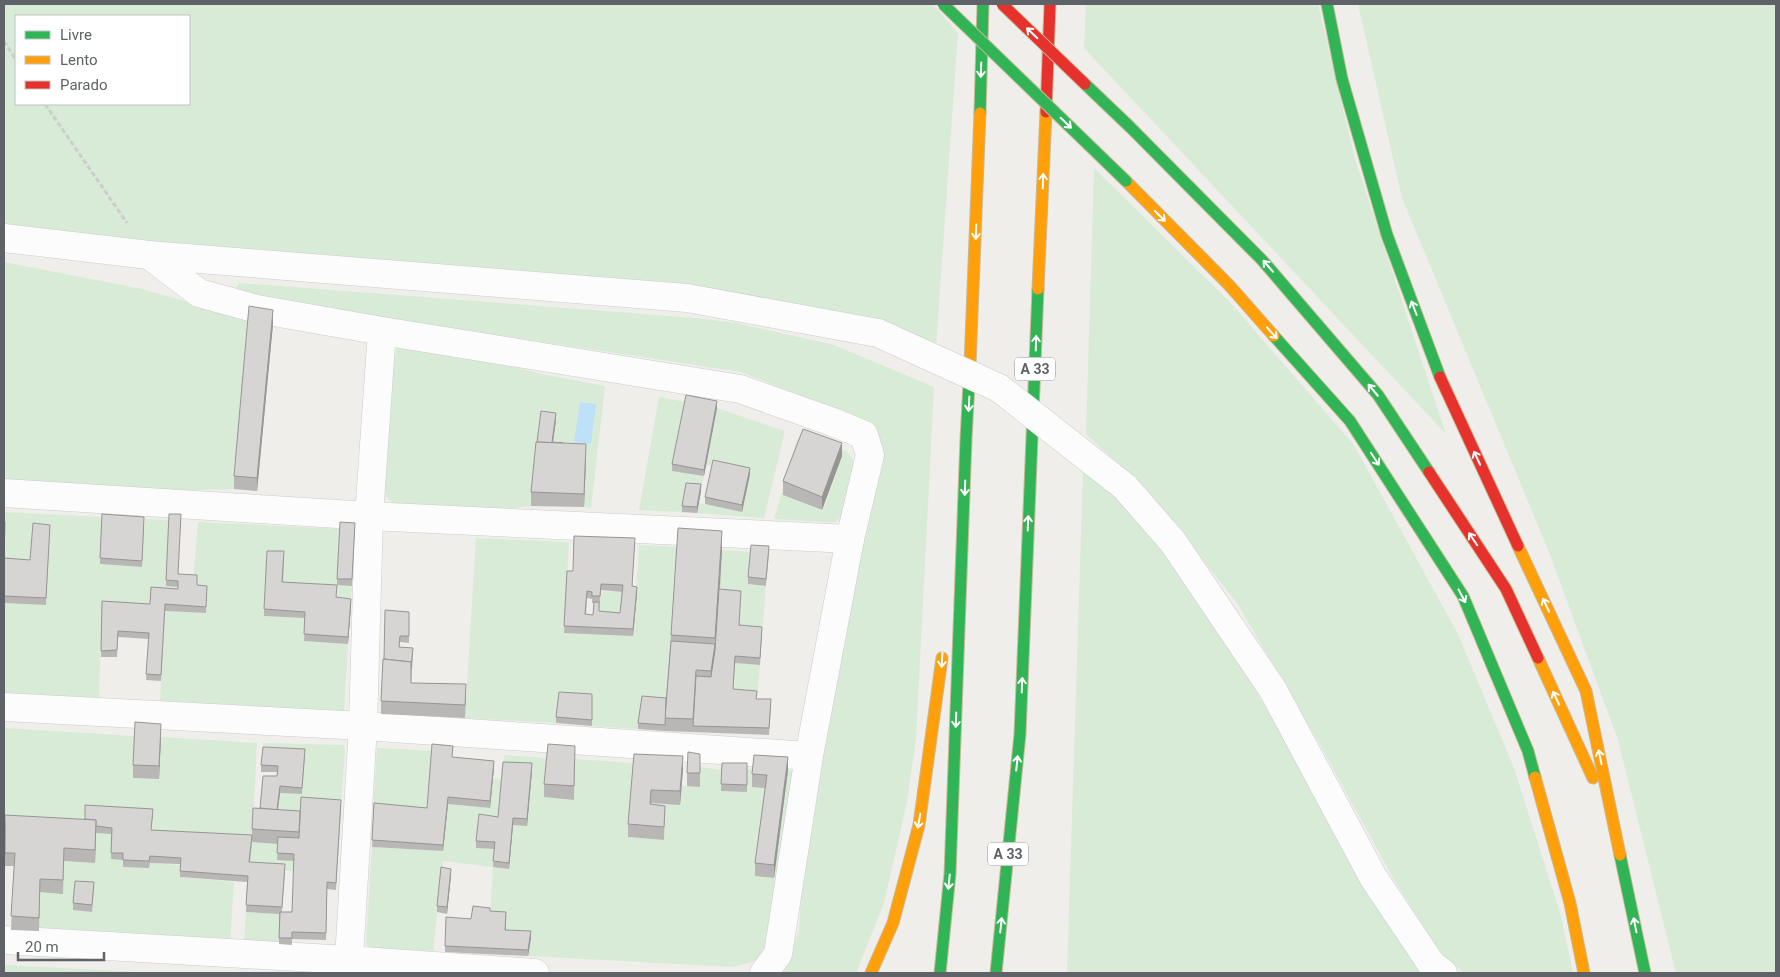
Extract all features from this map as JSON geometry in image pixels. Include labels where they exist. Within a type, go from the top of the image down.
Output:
[{"type":"highway","points":[[943,4],[1126,181],[1229,285],[1350,421],[1463,596],[1528,751],[1570,903],[1584,973]]},
{"type":"highway","points":[[940,973],[950,874],[966,439],[973,320],[983,4]]},
{"type":"highway","points":[[1002,4],[1130,127],[1262,260],[1378,395],[1506,590],[1613,822]]},
{"type":"highway","name":"A 33","points":[[996,973],[1020,734],[1050,4]]},
{"type":"highway","points":[[1327,4],[1342,79],[1387,235],[1444,388],[1586,691],[1645,973]]},
{"type":"highway","points":[[954,475],[966,439]]},
{"type":"highway","points":[[871,973],[893,924],[919,825],[941,671],[942,642]]},
{"type":"street","points":[[4,238],[149,255],[687,298],[878,333],[999,388],[1125,487],[1173,542],[1273,690],[1373,877],[1432,965],[1443,973]]},
{"type":"street","points":[[149,255],[199,293],[257,309],[740,389],[833,422],[864,436],[870,455],[850,539],[809,756],[778,954],[764,973]]},
{"type":"street","points":[[348,960],[363,726],[369,516],[382,331]]},
{"type":"street","points":[[4,493],[369,516],[850,539]]},
{"type":"street","points":[[4,707],[363,726],[809,756]]},
{"type":"street","points":[[4,940],[535,973]]},
{"type":"path","points":[[4,41],[15,58]]},
{"type":"path","points":[[46,105],[149,255]]},
{"type":"green space","points":[[4,4],[933,4],[958,33],[935,360],[687,298],[4,238]]},
{"type":"green space","points":[[1086,4],[1318,4],[1355,159],[1446,434],[1084,48]]},
{"type":"green space","points":[[1358,4],[1776,4],[1776,973],[1676,973],[1618,740],[1549,552],[1402,198]]},
{"type":"green space","points":[[1094,168],[1229,301],[1354,445],[1458,634],[1514,768],[1561,916],[1573,973],[1464,973],[1438,950],[1393,878],[1319,743],[1237,603],[1150,493],[1086,434]]},
{"type":"green space","points":[[4,262],[142,289],[249,319],[234,489],[116,492],[4,485]]},
{"type":"green space","points":[[240,283],[695,318],[736,323],[834,345],[934,387],[916,739],[907,802],[884,903],[856,973],[780,973],[784,968],[799,932],[805,830],[871,500],[850,415],[741,372],[244,297],[236,287]]},
{"type":"green space","points":[[407,341],[546,375],[605,386],[591,508],[584,507],[585,452],[536,455],[531,506],[482,512],[400,508],[387,498],[379,482],[382,424],[397,348]]},
{"type":"green space","points":[[659,397],[686,402],[704,476],[701,491],[686,490],[682,512],[639,510]]},
{"type":"green space","points":[[717,408],[785,431],[764,518],[697,513],[699,503],[742,511],[749,474],[706,465]]},
{"type":"green space","points":[[797,439],[803,442],[783,495],[823,511],[842,456],[815,441],[847,451],[854,462],[841,517],[835,522],[774,519]]},
{"type":"green space","points":[[1083,471],[1140,518],[1223,632],[1346,851],[1425,973],[1067,973]]},
{"type":"green space","points":[[4,512],[102,517],[100,564],[141,567],[145,519],[169,520],[178,595],[150,610],[102,608],[99,698],[4,693],[4,603],[46,605],[50,532],[30,567],[4,565]]},
{"type":"green space","points":[[198,522],[340,529],[337,585],[352,586],[351,605],[336,604],[337,592],[282,588],[267,558],[264,616],[305,618],[304,641],[348,644],[344,712],[160,702],[165,611],[205,613],[193,582]]},
{"type":"green space","points":[[476,538],[569,542],[564,632],[633,636],[639,545],[678,547],[667,705],[638,729],[592,726],[559,699],[556,723],[465,718]]},
{"type":"green space","points":[[722,550],[751,552],[748,584],[766,586],[762,634],[739,631],[719,596]]},
{"type":"green space","points":[[601,591],[623,592],[620,620],[599,618]]},
{"type":"green space","points":[[735,663],[760,665],[757,698],[733,696]]},
{"type":"green space","points":[[4,728],[135,736],[133,778],[159,779],[161,737],[257,743],[252,842],[278,844],[294,861],[294,871],[249,869],[251,842],[151,837],[152,816],[85,832],[4,828]]},
{"type":"green space","points":[[263,743],[343,745],[345,748],[341,807],[301,803],[300,824],[276,822],[280,793],[302,794],[263,753]]},
{"type":"green space","points":[[377,748],[432,751],[427,815],[373,810]]},
{"type":"green space","points":[[504,755],[548,758],[545,797],[573,800],[575,759],[634,763],[628,837],[664,840],[650,817],[651,803],[680,804],[681,786],[700,786],[700,767],[722,770],[747,792],[747,770],[754,768],[767,788],[755,876],[773,878],[788,770],[799,773],[770,951],[756,961],[733,967],[528,956],[530,938],[505,937],[490,917],[493,867],[443,861],[433,951],[371,948],[366,944],[372,847],[443,851],[448,804],[490,808],[493,778],[502,779],[498,824],[476,848],[495,849],[509,869],[513,825],[527,826],[503,768]]},
{"type":"green space","points":[[96,833],[112,834],[123,860],[149,868],[150,863],[181,865],[180,877],[234,882],[230,942],[39,931],[40,892],[64,861],[95,863]]},
{"type":"green space","points":[[246,912],[282,914],[279,944],[244,943]]},
{"type":"green space","points":[[4,965],[157,973],[4,973]]},
{"type":"water","points":[[580,402],[596,404],[591,444],[574,442]]},
{"type":"building","points":[[249,306],[273,310],[257,478],[234,476]]},
{"type":"building","points":[[686,395],[717,401],[704,470],[672,464]]},
{"type":"building","points":[[541,411],[556,413],[552,442],[563,443],[537,442]]},
{"type":"building","points":[[803,429],[842,443],[822,497],[783,481]]},
{"type":"building","points":[[536,442],[586,444],[584,494],[531,492]]},
{"type":"building","points":[[713,460],[750,468],[742,505],[705,497]]},
{"type":"building","points":[[686,483],[701,484],[697,507],[682,506]]},
{"type":"building","points":[[102,514],[144,517],[142,561],[100,558]]},
{"type":"building","points":[[169,514],[181,514],[178,574],[197,575],[197,585],[207,586],[206,607],[165,604],[161,675],[146,674],[149,633],[118,631],[117,650],[101,651],[102,601],[150,604],[151,587],[178,589],[178,581],[166,580]]},
{"type":"building","points":[[4,522],[5,522],[4,558]]},
{"type":"building","points":[[340,522],[355,523],[352,579],[337,579]]},
{"type":"building","points":[[33,523],[50,525],[46,598],[4,596],[4,558],[30,560]]},
{"type":"building","points":[[678,528],[722,531],[715,638],[671,635]]},
{"type":"building","points":[[574,536],[635,538],[632,586],[637,587],[633,629],[564,626],[567,571],[573,571]],"holes":[[[601,584],[623,585],[620,613],[599,611],[599,602],[594,602],[593,615],[585,614],[587,591],[592,592],[592,596],[600,596]]]},
{"type":"building","points":[[751,545],[769,546],[766,579],[748,577]]},
{"type":"building","points":[[267,551],[284,551],[282,582],[337,585],[336,597],[351,599],[348,637],[304,634],[305,612],[264,609]]},
{"type":"building","points":[[719,589],[741,591],[739,625],[762,627],[760,658],[735,656],[733,689],[757,691],[756,699],[771,699],[769,728],[693,726],[696,676],[711,677],[715,650]]},
{"type":"building","points":[[385,610],[409,612],[409,636],[400,636],[399,647],[413,648],[411,668],[411,662],[384,659]]},
{"type":"building","points":[[671,641],[715,644],[711,671],[696,670],[693,719],[665,718]]},
{"type":"building","points":[[383,659],[411,662],[411,683],[466,684],[465,705],[381,701]]},
{"type":"building","points":[[559,692],[592,694],[592,720],[556,717]]},
{"type":"building","points":[[642,696],[666,698],[665,725],[638,723]]},
{"type":"building","points":[[135,722],[161,724],[159,766],[133,765]]},
{"type":"building","points":[[432,744],[453,746],[452,757],[494,761],[490,801],[448,797],[443,845],[372,840],[374,803],[427,808]]},
{"type":"building","points":[[548,744],[575,746],[574,786],[544,784]]},
{"type":"building","points":[[263,747],[305,749],[302,788],[280,786],[277,810],[260,808],[263,776],[277,776],[278,766],[261,765]]},
{"type":"building","points":[[688,752],[700,754],[700,773],[687,773]]},
{"type":"building","points":[[634,754],[683,756],[680,791],[651,790],[650,804],[665,806],[664,827],[628,824]]},
{"type":"building","points":[[754,755],[788,757],[774,865],[755,863],[767,775],[752,774]]},
{"type":"building","points":[[503,762],[532,763],[527,819],[513,818],[509,863],[493,861],[495,842],[476,841],[479,814],[498,817]]},
{"type":"building","points":[[722,763],[747,763],[747,785],[721,784]]},
{"type":"building","points":[[301,797],[341,800],[336,883],[327,882],[326,933],[292,932],[292,938],[279,938],[280,912],[292,912],[294,854],[277,853],[278,837],[299,838]]},
{"type":"building","points":[[85,805],[153,809],[151,830],[252,835],[249,862],[285,864],[282,907],[246,905],[248,876],[180,871],[181,858],[150,856],[149,861],[123,860],[123,853],[111,853],[112,828],[96,826],[96,820],[85,819]]},
{"type":"building","points":[[253,808],[300,811],[299,832],[252,829]]},
{"type":"building","points":[[5,815],[96,820],[95,850],[64,848],[63,880],[40,879],[39,918],[11,916],[15,853],[5,853]]},
{"type":"building","points":[[4,821],[5,822],[4,917]]},
{"type":"building","points":[[441,867],[451,869],[447,907],[437,906]]},
{"type":"building","points":[[75,881],[94,882],[92,905],[73,903]]},
{"type":"building","points":[[473,906],[490,908],[490,911],[506,912],[505,930],[531,931],[528,950],[445,946],[446,917],[471,919]]},
{"type":"traffic: fast","points":[[943,4],[1126,181]]},
{"type":"traffic: fast","points":[[980,113],[983,4]]},
{"type":"traffic: fast","points":[[1327,4],[1342,79],[1387,235],[1440,377]]},
{"type":"traffic: fast","points":[[1085,84],[1130,127]]},
{"type":"traffic: fast","points":[[1130,127],[1262,260],[1378,395],[1429,472]]},
{"type":"traffic: fast","points":[[996,973],[1020,734],[1038,289]]},
{"type":"traffic: fast","points":[[1274,336],[1350,421],[1463,596],[1528,751],[1535,777]]},
{"type":"traffic: fast","points":[[940,973],[950,874],[970,365]]},
{"type":"traffic: fast","points":[[1620,855],[1645,973]]},
{"type":"traffic: slow","points":[[1038,289],[1046,112]]},
{"type":"traffic: slow","points":[[970,365],[980,113]]},
{"type":"traffic: slow","points":[[1126,181],[1229,285],[1274,336]]},
{"type":"traffic: slow","points":[[1518,546],[1586,691],[1620,855]]},
{"type":"traffic: slow","points":[[871,973],[893,923],[919,825],[942,658]]},
{"type":"traffic: slow","points":[[1538,658],[1593,778]]},
{"type":"traffic: slow","points":[[1535,777],[1570,903],[1584,973]]},
{"type":"traffic: jam","points":[[1002,4],[1085,84]]},
{"type":"traffic: jam","points":[[1046,112],[1050,4]]},
{"type":"traffic: jam","points":[[1440,377],[1518,546]]},
{"type":"traffic: jam","points":[[1429,472],[1506,589],[1538,658]]}]
